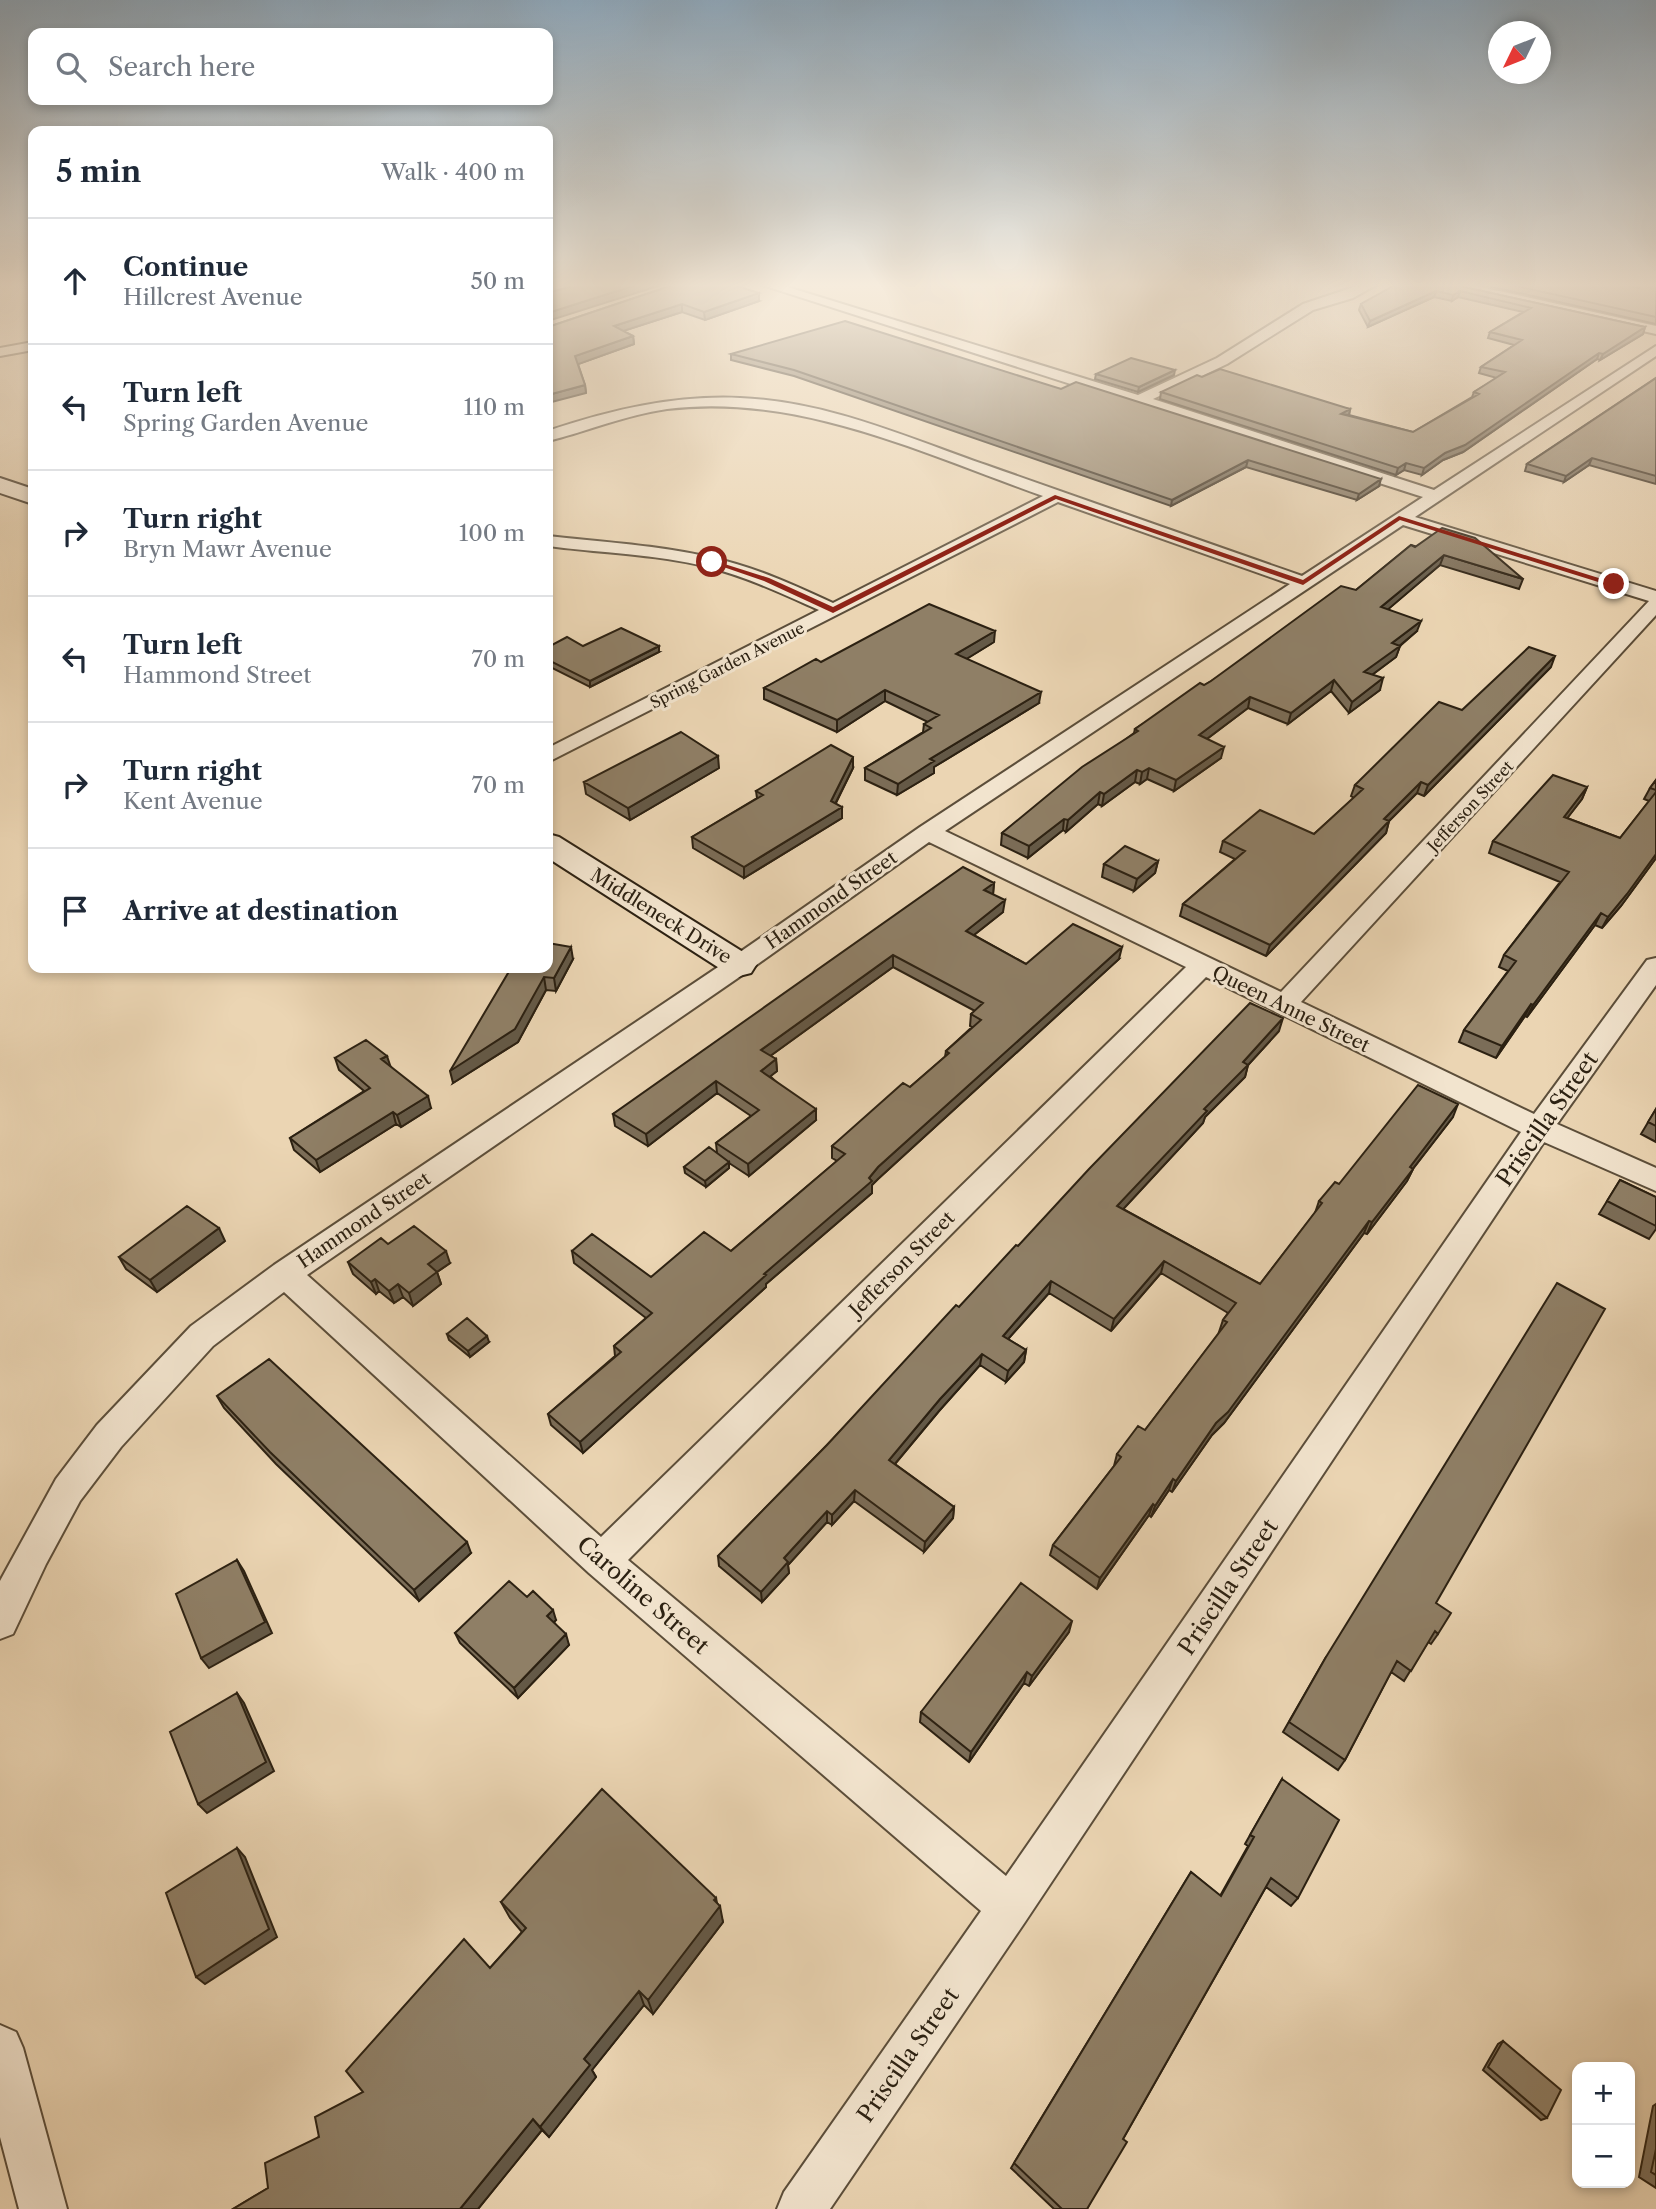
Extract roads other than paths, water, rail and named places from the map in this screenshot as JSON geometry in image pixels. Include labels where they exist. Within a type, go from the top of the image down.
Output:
[{"type":"street","points":[[1101,388],[1433,495]]},
{"type":"street","points":[[1139,400],[1164,388]]},
{"type":"street","name":"Hammond Street","points":[[0,1621],[33,1552],[68,1490],[109,1436],[202,1336],[285,1274],[739,965],[928,832],[1597,388]]},
{"type":"street","points":[[553,434],[624,411],[664,404],[734,401],[788,405],[861,426],[1303,583]]},
{"type":"street","points":[[0,485],[28,494]]},
{"type":"street","name":"Spring Garden Avenue","points":[[553,753],[1055,497]]},
{"type":"street","points":[[1399,518],[1656,597]]},
{"type":"street","points":[[553,541],[631,549],[712,562],[767,580],[833,610]]},
{"type":"street","name":"Jefferson Street","points":[[1283,1006],[1656,604]]},
{"type":"street","name":"Queen Anne Street","points":[[928,832],[1283,1006],[1539,1128],[1656,1180]]},
{"type":"street","name":"Middleneck Drive","points":[[553,847],[739,965]]},
{"type":"street","name":"Jefferson Street","points":[[602,1561],[1202,966]]},
{"type":"street","name":"Priscilla Street","points":[[801,2209],[1010,1907],[1539,1128],[1656,966]]},
{"type":"street","name":"Caroline Street","points":[[285,1274],[602,1561],[1010,1907]]},
{"type":"street","points":[[0,2048],[43,2209]]}]
